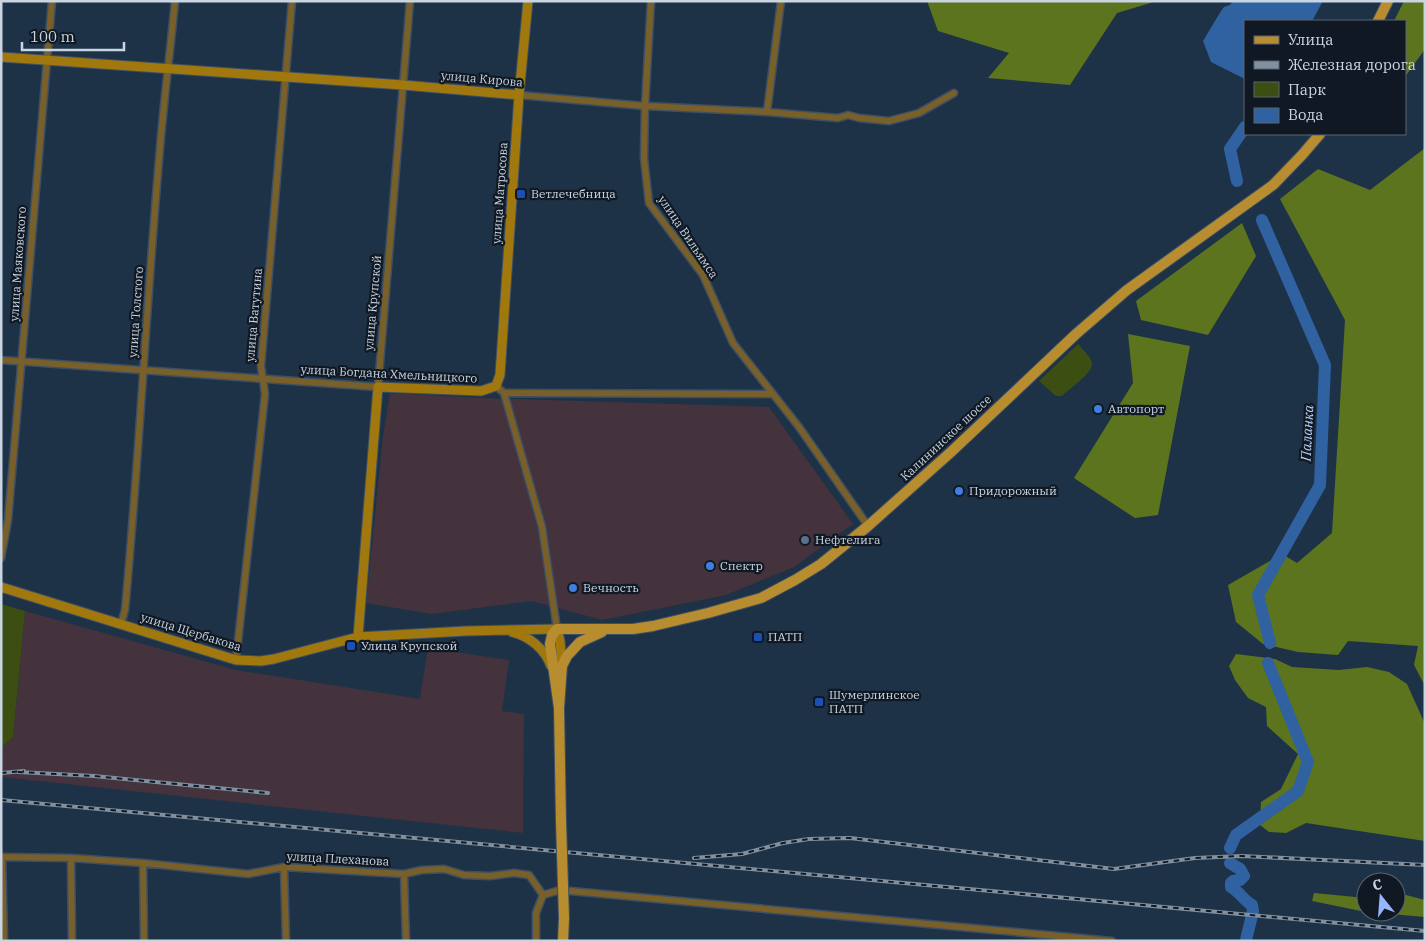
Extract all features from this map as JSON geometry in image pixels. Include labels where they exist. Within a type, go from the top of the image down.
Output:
[{"type":"main road","points":[[1378,20],[1388,1]]},
{"type":"main road","name":"Калининское шоссе","points":[[557,629],[610,630],[653,626],[722,610],[761,598],[821,564],[868,526],[951,452],[1076,334],[1127,290],[1273,185],[1319,135]]},
{"type":"main road","points":[[557,629],[552,635],[550,644],[557,667],[559,708],[564,941]]},
{"type":"main road","points":[[557,667],[580,642],[599,632],[610,630]]},
{"type":"street","name":"улица Маяковского","points":[[1,558],[8,520],[52,1]]},
{"type":"street","name":"улица Толстого","points":[[121,624],[125,610],[136,484],[159,157],[175,1]]},
{"type":"street","name":"улица Ватутина","points":[[236,660],[265,394],[261,366],[292,1]]},
{"type":"street","name":"улица Крупской","points":[[358,636],[410,1]]},
{"type":"street","name":"улица Матросова","points":[[496,386],[500,375],[528,1]]},
{"type":"street","name":"улица Вильямса","points":[[651,1],[644,158],[649,203],[703,275],[733,343],[799,427],[868,526]]},
{"type":"street","points":[[767,112],[781,1]]},
{"type":"street","name":"улица Кирова","points":[[1,57],[402,85],[645,106],[767,112],[838,118],[848,115],[889,121],[919,113],[954,93]]},
{"type":"street","name":"улица Богдана Хмельницкого","points":[[1,360],[378,387],[481,391],[496,386],[504,393]]},
{"type":"street","points":[[557,629],[542,528],[504,393],[773,394]]},
{"type":"street","name":"улица Щербакова","points":[[1,587],[236,660],[261,662],[358,636],[557,629]]},
{"type":"street","points":[[504,630],[518,633],[534,642],[557,667]]},
{"type":"street","points":[[2,857],[4,941]]},
{"type":"street","name":"улица Плеханова","points":[[2,857],[71,858],[143,863],[248,874],[284,867],[404,874],[422,870],[444,869],[464,875],[490,876],[514,873],[529,875],[544,895]]},
{"type":"street","points":[[71,858],[72,941]]},
{"type":"street","points":[[143,863],[144,941]]},
{"type":"street","points":[[284,867],[286,941]]},
{"type":"street","points":[[404,874],[406,941]]},
{"type":"street","points":[[536,941],[536,914],[544,895],[560,890],[1112,941]]},
{"type":"shaded area","points":[[390,393],[481,398],[769,407],[853,524],[794,567],[726,595],[602,620],[532,601],[432,614],[366,603],[383,436]]},
{"type":"shaded area","points":[[25,611],[236,670],[420,699],[428,648],[509,660],[502,711],[524,714],[523,833],[1,777],[1,748],[13,737]]},
{"type":"green space","points":[[927,1],[1157,1],[1117,13],[1070,85],[988,78],[1009,53],[938,31]]},
{"type":"green space","points":[[1404,1],[1425,1],[1425,49],[1407,74],[1406,20],[1394,20]]},
{"type":"green space","points":[[1425,148],[1425,686],[1414,665],[1418,646],[1348,641],[1338,655],[1298,652],[1263,644],[1236,622],[1228,585],[1282,554],[1297,563],[1332,533],[1345,320],[1280,199],[1318,169],[1370,190]]},
{"type":"green space","points":[[1242,223],[1256,256],[1208,335],[1141,320],[1136,301]]},
{"type":"green space","points":[[1128,334],[1190,346],[1158,515],[1135,518],[1074,478],[1133,383]]},
{"type":"green space","points":[[1078,344],[1090,358],[1091,368],[1085,376],[1062,396],[1056,396],[1039,381]]},
{"type":"green space","points":[[1,604],[25,611],[13,737],[1,748]]},
{"type":"green space","points":[[1236,654],[1275,659],[1292,667],[1339,670],[1367,667],[1389,672],[1407,684],[1425,724],[1425,841],[1306,823],[1286,833],[1269,832],[1260,825],[1261,802],[1281,789],[1298,754],[1267,726],[1266,707],[1248,698],[1235,680],[1229,666]]},
{"type":"green space","points":[[1314,893],[1356,897],[1356,910],[1312,901]]},
{"type":"green space","points":[[1406,895],[1425,900],[1425,917],[1406,915]]},
{"type":"water","points":[[1233,1],[1323,1],[1313,20],[1244,20],[1244,78],[1211,62],[1203,41],[1224,7],[1230,5]]},
{"type":"waterway","name":"Паланка","points":[[1237,181],[1230,149],[1244,128]]},
{"type":"waterway","name":"Паланка","points":[[1262,220],[1325,365],[1320,485],[1258,595],[1270,643]]},
{"type":"waterway","name":"Паланка","points":[[1230,848],[1236,835],[1298,791],[1308,762],[1268,663]]},
{"type":"waterway","name":"Паланка","points":[[1230,863],[1240,869],[1244,876],[1240,880],[1233,881],[1231,887],[1252,905],[1253,911],[1246,940]]},
{"type":"railway","points":[[1,773],[24,771]]},
{"type":"railway","points":[[18,772],[94,776],[268,793]]},
{"type":"railway","points":[[1,800],[1425,931]]},
{"type":"railway","points":[[694,858],[742,854],[783,843],[809,839],[850,838],[1114,869],[1195,858],[1242,856],[1425,865]]},
{"type":"place","name":"Ветлечебница","points":[[521,194]]},
{"type":"place","name":"Автопорт","points":[[1098,409]]},
{"type":"place","name":"Придорожный","points":[[959,491]]},
{"type":"place","name":"Нефтелига","points":[[805,540]]},
{"type":"place","name":"Спектр","points":[[710,566]]},
{"type":"place","name":"Вечность","points":[[573,588]]},
{"type":"place","name":"ПАТП","points":[[758,637]]},
{"type":"place","name":"Улица Крупской","points":[[351,646]]},
{"type":"place","name":"Шумерлинское ПАТП","points":[[819,702]]}]
